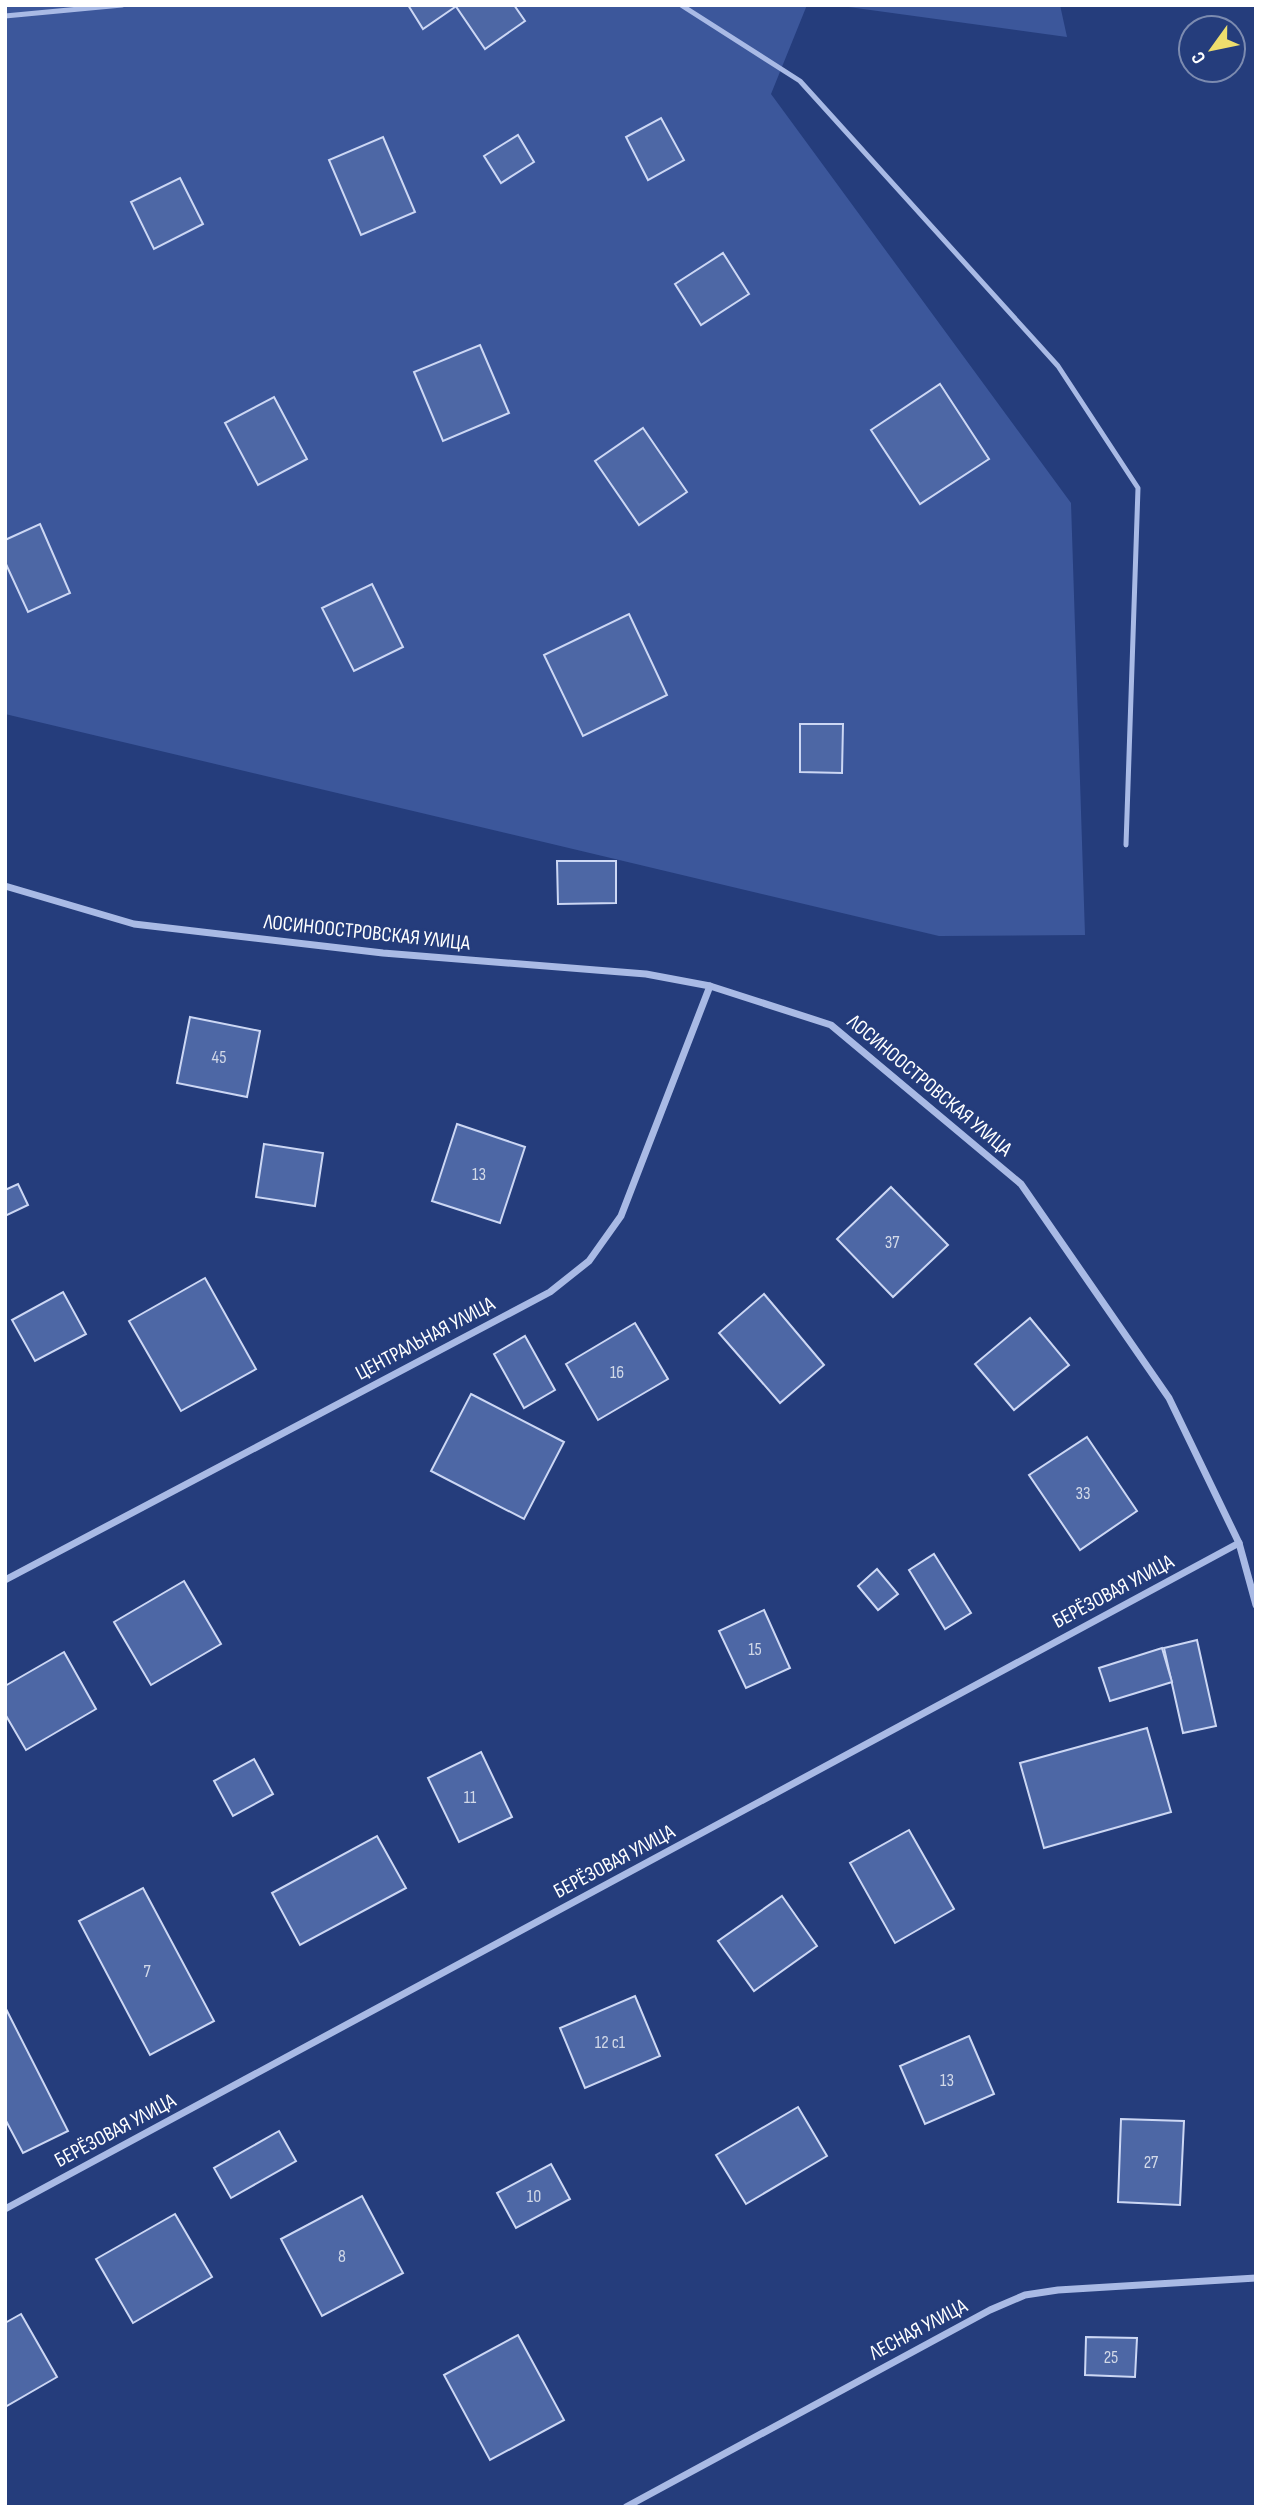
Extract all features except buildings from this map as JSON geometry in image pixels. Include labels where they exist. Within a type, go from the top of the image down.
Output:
[{"type":"street","name":"ЛОСИНООСТРОВСКАЯ УЛИЦА","points":[[5,886],[134,924],[383,953],[646,974],[710,986],[831,1025],[1021,1184],[1170,1398],[1239,1543],[1256,1605]]},
{"type":"street","name":"ЦЕНТРАЛЬНАЯ УЛИЦА","points":[[5,1580],[550,1292],[589,1261],[621,1216],[710,986]]},
{"type":"street","name":"БЕРЁЗОВАЯ УЛИЦА","points":[[5,2209],[1239,1543]]},
{"type":"street","name":"ЛЕСНАЯ УЛИЦА","points":[[626,2507],[990,2310],[1025,2295],[1058,2290],[1256,2278]]},
{"type":"lane","points":[[5,16],[122,5]]},
{"type":"lane","points":[[681,5],[800,81],[1058,366],[1138,488],[1126,845]]},
{"type":"shaded area","points":[[5,5],[807,5],[771,94],[1071,503],[1085,935],[939,936],[5,714]]},
{"type":"shaded area","points":[[834,5],[1060,5],[1067,37]]}]
